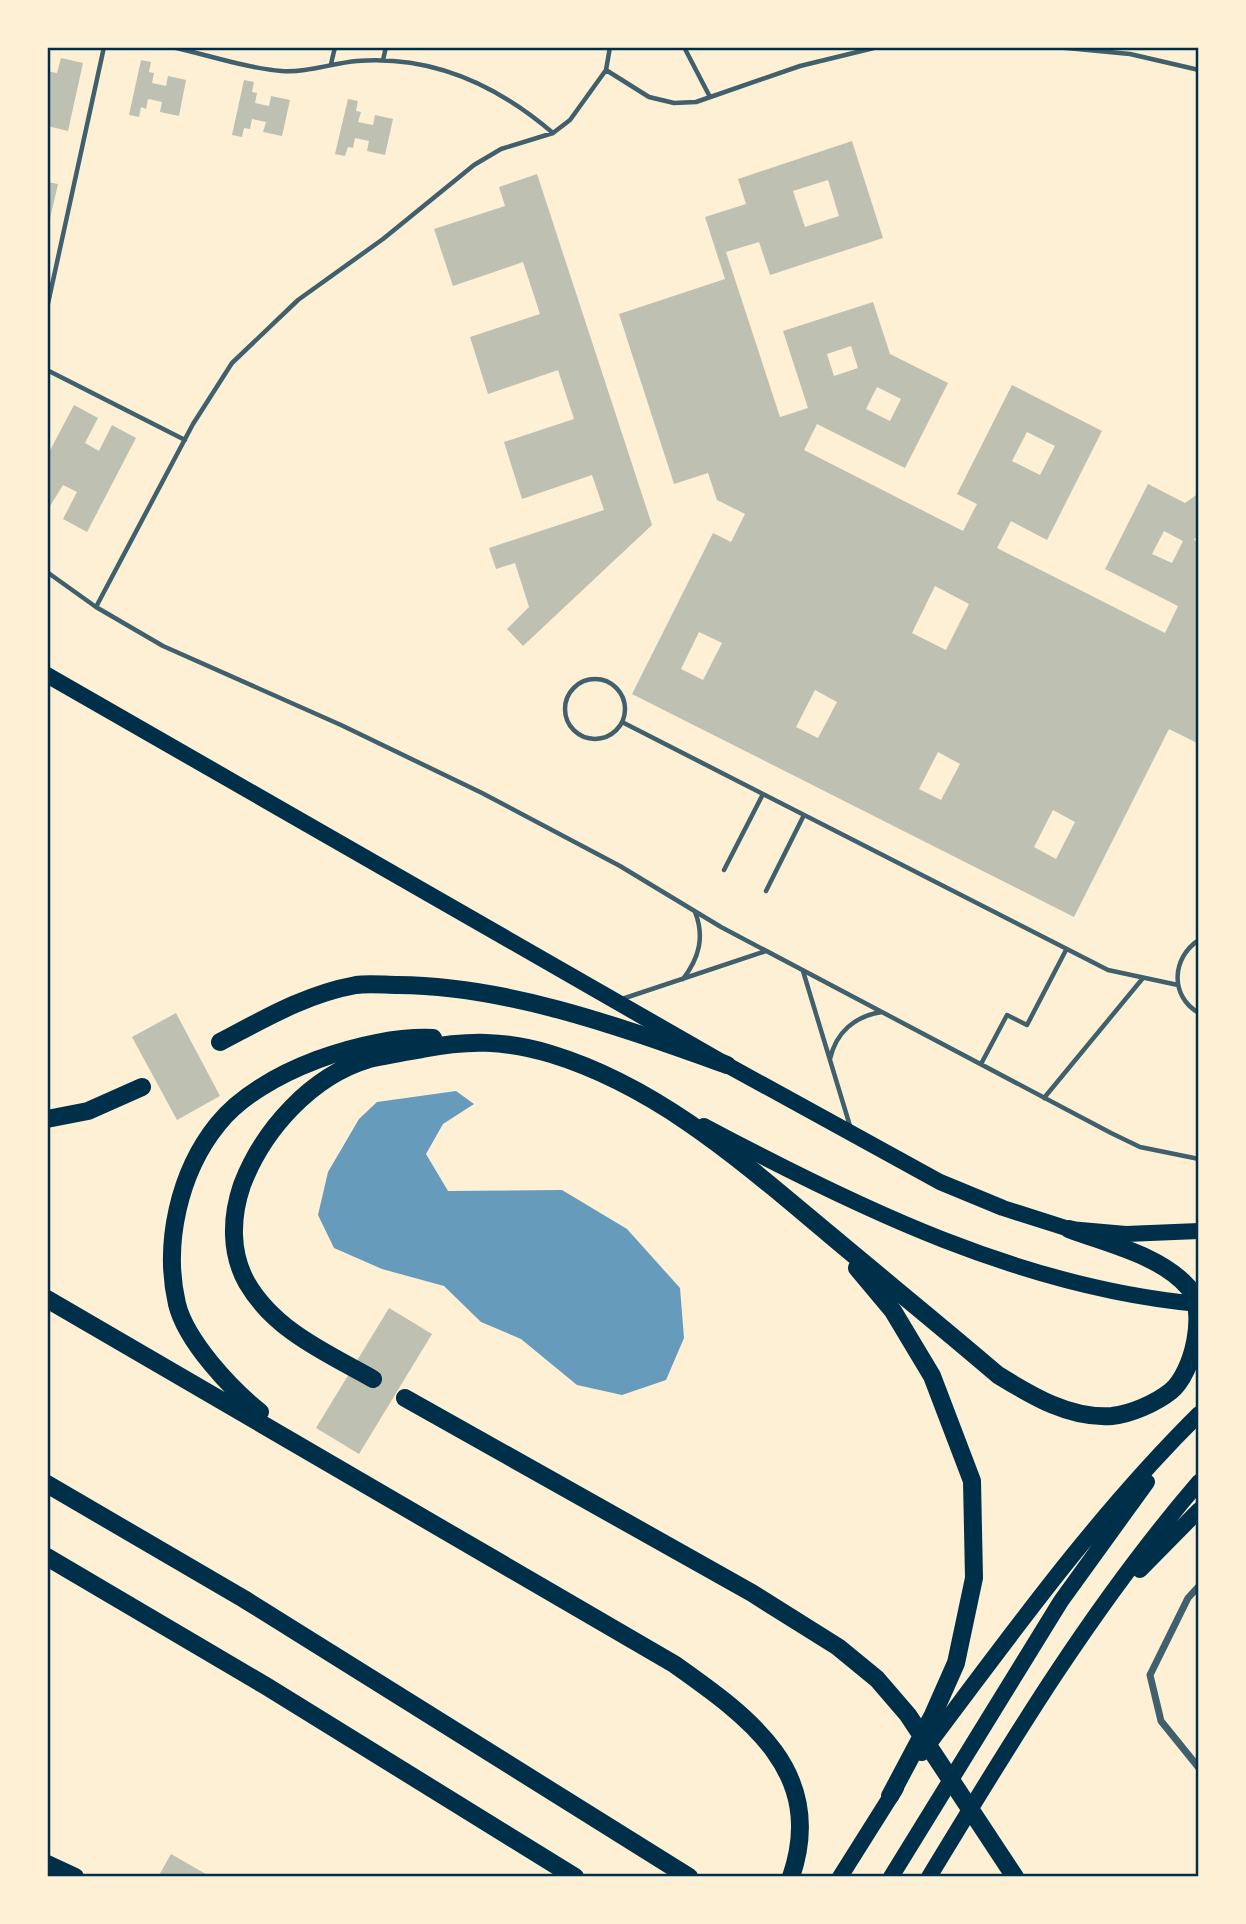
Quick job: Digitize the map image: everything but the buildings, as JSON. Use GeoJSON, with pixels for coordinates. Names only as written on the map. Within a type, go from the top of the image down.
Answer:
{"type":"FeatureCollection","features":[{"type":"Feature","properties":{"kind":"highway"},"geometry":{"type":"LineString","coordinates":[[47,675],[618,1000],[727,1065],[940,1182],[1003,1209],[1069,1229],[1166,1268],[1190,1289],[1198,1319],[1190,1361],[1172,1390],[1142,1408],[1112,1416],[1071,1411],[1035,1398],[998,1375],[759,1176],[669,1108]]}},
{"type":"Feature","properties":{"kind":"highway"},"geometry":{"type":"LineString","coordinates":[[220,1042],[293,1003],[358,985],[425,985],[510,999],[589,1020],[727,1065]]}},
{"type":"Feature","properties":{"kind":"highway"},"geometry":{"type":"LineString","coordinates":[[321,1458],[247,1401],[206,1359],[177,1307],[172,1258],[176,1219],[192,1164],[219,1122],[266,1083],[321,1058],[381,1040],[467,1040],[550,1053],[590,1068],[818,1187],[925,1232],[1053,1277],[1153,1300],[1199,1304]]}},
{"type":"Feature","properties":{"kind":"highway"},"geometry":{"type":"LineString","coordinates":[[373,1379],[289,1331],[261,1302],[247,1283],[237,1261],[233,1231],[237,1200],[265,1136],[296,1102],[323,1083],[366,1060],[467,1040]]}},
{"type":"Feature","properties":{"kind":"highway"},"geometry":{"type":"LineString","coordinates":[[47,1119],[88,1111],[142,1087]]}},
{"type":"Feature","properties":{"kind":"highway"},"geometry":{"type":"LineString","coordinates":[[1069,1229],[1126,1234],[1199,1231]]}},
{"type":"Feature","properties":{"kind":"highway"},"geometry":{"type":"LineString","coordinates":[[825,1231],[893,1311],[932,1376],[972,1481],[974,1578],[956,1662],[933,1714],[890,1796]]}},
{"type":"Feature","properties":{"kind":"highway"},"geometry":{"type":"LineString","coordinates":[[47,1298],[674,1664],[734,1706],[759,1730],[789,1774],[799,1805],[799,1840],[791,1877]]}},
{"type":"Feature","properties":{"kind":"highway"},"geometry":{"type":"LineString","coordinates":[[405,1398],[798,1620],[877,1679],[908,1715],[1015,1877]]}},
{"type":"Feature","properties":{"kind":"highway"},"geometry":{"type":"LineString","coordinates":[[839,1877],[890,1796],[1011,1632],[1073,1553],[1155,1458],[1199,1415]]}},
{"type":"Feature","properties":{"kind":"highway"},"geometry":{"type":"LineString","coordinates":[[891,1877],[1061,1601],[1125,1510],[1199,1415]]}},
{"type":"Feature","properties":{"kind":"highway"},"geometry":{"type":"LineString","coordinates":[[929,1877],[1012,1739],[1091,1618],[1199,1482]]}},
{"type":"Feature","properties":{"kind":"highway"},"geometry":{"type":"LineString","coordinates":[[47,1484],[244,1599],[689,1877]]}},
{"type":"Feature","properties":{"kind":"highway"},"geometry":{"type":"LineString","coordinates":[[1091,1618],[1199,1510]]}},
{"type":"Feature","properties":{"kind":"highway"},"geometry":{"type":"LineString","coordinates":[[47,1558],[266,1686],[575,1877]]}},
{"type":"Feature","properties":{"kind":"highway"},"geometry":{"type":"LineString","coordinates":[[47,1864],[75,1877]]}},
{"type":"Feature","properties":{"kind":"street"},"geometry":{"type":"LineString","coordinates":[[1199,1586],[1188,1598],[1150,1675],[1161,1721],[1199,1768]]}},
{"type":"Feature","properties":{"kind":"lane"},"geometry":{"type":"LineString","coordinates":[[47,308],[104,47]]}},
{"type":"Feature","properties":{"kind":"lane"},"geometry":{"type":"LineString","coordinates":[[172,47],[284,71],[383,60],[421,64],[481,83],[524,108],[553,133]]}},
{"type":"Feature","properties":{"kind":"lane"},"geometry":{"type":"LineString","coordinates":[[331,64],[335,47]]}},
{"type":"Feature","properties":{"kind":"lane"},"geometry":{"type":"LineString","coordinates":[[383,60],[386,47]]}},
{"type":"Feature","properties":{"kind":"lane"},"geometry":{"type":"LineString","coordinates":[[96,607],[185,440],[232,363],[259,334],[298,300],[383,239],[474,165],[501,149],[553,133],[570,120],[606,70],[610,47]]}},
{"type":"Feature","properties":{"kind":"lane"},"geometry":{"type":"LineString","coordinates":[[684,47],[709,97]]}},
{"type":"Feature","properties":{"kind":"lane"},"geometry":{"type":"LineString","coordinates":[[606,70],[649,97],[674,103],[709,97],[810,63],[878,47]]}},
{"type":"Feature","properties":{"kind":"lane"},"geometry":{"type":"LineString","coordinates":[[1056,47],[1130,54],[1199,70]]}},
{"type":"Feature","properties":{"kind":"lane"},"geometry":{"type":"LineString","coordinates":[[47,370],[185,440]]}},
{"type":"Feature","properties":{"kind":"lane"},"geometry":{"type":"LineString","coordinates":[[47,572],[96,607],[198,664],[341,725],[494,799],[620,866],[695,912],[803,971],[1140,1147],[1199,1159]]}},
{"type":"Feature","properties":{"kind":"lane"},"geometry":{"type":"LineString","coordinates":[[596,678],[612,684],[625,706],[622,722],[617,730],[602,738],[578,734],[567,720],[568,695],[573,688],[596,678]]}},
{"type":"Feature","properties":{"kind":"lane"},"geometry":{"type":"LineString","coordinates":[[622,722],[762,796],[1108,970],[1178,985]]}},
{"type":"Feature","properties":{"kind":"lane"},"geometry":{"type":"LineString","coordinates":[[724,870],[762,796]]}},
{"type":"Feature","properties":{"kind":"lane"},"geometry":{"type":"LineString","coordinates":[[766,891],[803,816]]}},
{"type":"Feature","properties":{"kind":"lane"},"geometry":{"type":"LineString","coordinates":[[683,979],[695,961],[701,942],[695,912]]}},
{"type":"Feature","properties":{"kind":"lane"},"geometry":{"type":"LineString","coordinates":[[1199,940],[1183,955],[1178,985],[1186,1003],[1199,1013]]}},
{"type":"Feature","properties":{"kind":"lane"},"geometry":{"type":"LineString","coordinates":[[981,1064],[1007,1015],[1027,1025],[1066,949]]}},
{"type":"Feature","properties":{"kind":"lane"},"geometry":{"type":"LineString","coordinates":[[618,1000],[767,951]]}},
{"type":"Feature","properties":{"kind":"lane"},"geometry":{"type":"LineString","coordinates":[[803,971],[852,1133]]}},
{"type":"Feature","properties":{"kind":"lane"},"geometry":{"type":"LineString","coordinates":[[1044,1098],[1143,978]]}},
{"type":"Feature","properties":{"kind":"lane"},"geometry":{"type":"LineString","coordinates":[[830,1059],[836,1042],[848,1027],[863,1017],[882,1012]]}},
{"type":"Feature","properties":{"kind":"water"},"geometry":{"type":"Polygon","coordinates":[[[456,1091],[474,1104],[443,1124],[426,1154],[448,1191],[562,1190],[627,1229],[680,1288],[684,1338],[666,1380],[622,1395],[577,1385],[521,1339],[481,1322],[444,1286],[382,1269],[334,1248],[318,1215],[328,1172],[359,1119],[377,1102],[456,1091]]]}}]}
